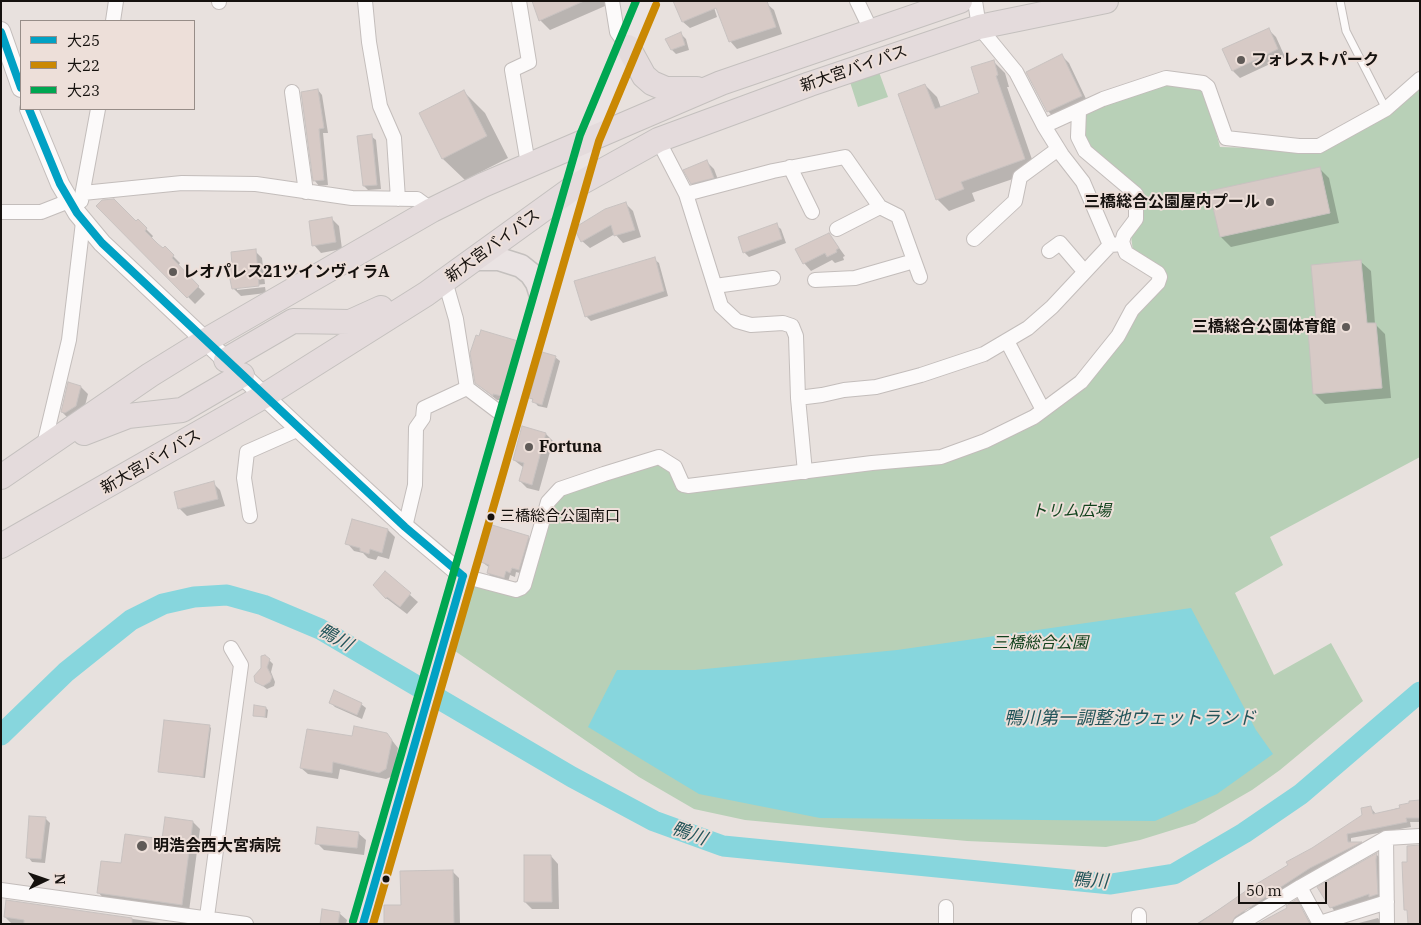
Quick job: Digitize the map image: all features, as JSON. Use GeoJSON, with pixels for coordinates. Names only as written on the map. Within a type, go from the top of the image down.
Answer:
{"type":"FeatureCollection","features":[{"type":"Feature","properties":{"kind":"highway","name":"新大宮バイパス"},"geometry":{"type":"LineString","coordinates":[[1,477],[205,340],[432,210],[528,164],[721,83],[960,1]]}},
{"type":"Feature","properties":{"kind":"highway","name":"新大宮バイパス"},"geometry":{"type":"LineString","coordinates":[[1,546],[31,531],[264,396],[444,281],[577,185],[658,140],[810,84],[979,27],[1106,1]]}},
{"type":"Feature","properties":{"kind":"highway"},"geometry":{"type":"LineString","coordinates":[[628,47],[644,76],[659,87],[675,90],[694,90],[721,83]]}},
{"type":"Feature","properties":{"kind":"highway"},"geometry":{"type":"LineString","coordinates":[[43,449],[128,416],[182,410],[293,321],[350,322],[444,281]]}},
{"type":"Feature","properties":{"kind":"main road"},"geometry":{"type":"LineString","coordinates":[[363,924],[590,138],[647,1]]}},
{"type":"Feature","properties":{"kind":"main road"},"geometry":{"type":"LineString","coordinates":[[475,259],[499,259],[521,266],[531,274],[537,283],[542,302]]}},
{"type":"Feature","properties":{"kind":"street"},"geometry":{"type":"LineString","coordinates":[[113,20],[116,1]]}},
{"type":"Feature","properties":{"kind":"street"},"geometry":{"type":"LineString","coordinates":[[365,1],[369,42],[380,106],[394,138],[398,199]]}},
{"type":"Feature","properties":{"kind":"street"},"geometry":{"type":"LineString","coordinates":[[519,1],[529,62],[512,70],[528,164]]}},
{"type":"Feature","properties":{"kind":"street"},"geometry":{"type":"LineString","coordinates":[[612,1],[617,32],[628,47]]}},
{"type":"Feature","properties":{"kind":"street"},"geometry":{"type":"LineString","coordinates":[[857,1],[872,30]]}},
{"type":"Feature","properties":{"kind":"street"},"geometry":{"type":"LineString","coordinates":[[29,110],[45,154],[78,207],[113,254],[405,527],[463,576],[516,590],[524,585],[548,502],[560,489],[659,458],[675,467],[683,485],[688,486],[872,463],[941,457],[985,441],[1043,410],[1081,382],[1118,336],[1132,310],[1158,283],[1160,277],[1158,273],[1126,253],[1117,244],[1083,182],[1058,149],[1044,126],[1016,72],[979,27],[975,1]]}},
{"type":"Feature","properties":{"kind":"street"},"geometry":{"type":"LineString","coordinates":[[1,31],[20,85]]}},
{"type":"Feature","properties":{"kind":"street"},"geometry":{"type":"LineString","coordinates":[[1044,126],[1103,99],[1161,79],[1203,84],[1210,92],[1226,138],[1299,146],[1318,146],[1386,109],[1420,79]]}},
{"type":"Feature","properties":{"kind":"street"},"geometry":{"type":"LineString","coordinates":[[292,92],[306,192]]}},
{"type":"Feature","properties":{"kind":"street"},"geometry":{"type":"LineString","coordinates":[[43,449],[69,340],[78,207],[98,110]]}},
{"type":"Feature","properties":{"kind":"street"},"geometry":{"type":"LineString","coordinates":[[798,398],[876,387],[921,375],[984,354],[1034,323],[1084,271],[1117,244],[1136,219],[1136,194],[1085,151],[1078,138],[1078,111]]}},
{"type":"Feature","properties":{"kind":"street"},"geometry":{"type":"LineString","coordinates":[[658,140],[686,194],[721,306],[737,321],[751,325],[783,323],[792,326],[796,336],[798,398],[805,472]]}},
{"type":"Feature","properties":{"kind":"street"},"geometry":{"type":"LineString","coordinates":[[974,239],[1015,201],[1020,177],[1058,149]]}},
{"type":"Feature","properties":{"kind":"street"},"geometry":{"type":"LineString","coordinates":[[686,194],[790,168],[845,157],[880,207],[898,216],[920,277]]}},
{"type":"Feature","properties":{"kind":"street"},"geometry":{"type":"LineString","coordinates":[[790,168],[812,212]]}},
{"type":"Feature","properties":{"kind":"street"},"geometry":{"type":"LineString","coordinates":[[1,212],[41,212],[78,207],[182,183],[256,184],[352,198],[417,199],[432,210]]}},
{"type":"Feature","properties":{"kind":"street"},"geometry":{"type":"LineString","coordinates":[[837,229],[880,207]]}},
{"type":"Feature","properties":{"kind":"street"},"geometry":{"type":"LineString","coordinates":[[1049,251],[1060,243],[1084,271]]}},
{"type":"Feature","properties":{"kind":"street"},"geometry":{"type":"LineString","coordinates":[[815,280],[855,278],[914,261]]}},
{"type":"Feature","properties":{"kind":"street"},"geometry":{"type":"LineString","coordinates":[[715,286],[773,278]]}},
{"type":"Feature","properties":{"kind":"street"},"geometry":{"type":"LineString","coordinates":[[444,281],[456,319],[468,388],[508,419]]}},
{"type":"Feature","properties":{"kind":"street"},"geometry":{"type":"LineString","coordinates":[[1007,341],[1043,410]]}},
{"type":"Feature","properties":{"kind":"street"},"geometry":{"type":"LineString","coordinates":[[405,527],[415,485],[416,428],[423,418],[424,408],[468,388]]}},
{"type":"Feature","properties":{"kind":"street"},"geometry":{"type":"LineString","coordinates":[[250,516],[244,478],[247,452],[299,429]]}},
{"type":"Feature","properties":{"kind":"street"},"geometry":{"type":"LineString","coordinates":[[206,921],[241,665],[231,648]]}},
{"type":"Feature","properties":{"kind":"street"},"geometry":{"type":"LineString","coordinates":[[1240,924],[1386,838],[1420,836]]}},
{"type":"Feature","properties":{"kind":"street"},"geometry":{"type":"LineString","coordinates":[[1386,838],[1387,924]]}},
{"type":"Feature","properties":{"kind":"street"},"geometry":{"type":"LineString","coordinates":[[1300,887],[1320,924],[1387,902]]}},
{"type":"Feature","properties":{"kind":"street"},"geometry":{"type":"LineString","coordinates":[[1,890],[206,921],[246,924]]}},
{"type":"Feature","properties":{"kind":"street"},"geometry":{"type":"LineString","coordinates":[[946,907],[946,924]]}},
{"type":"Feature","properties":{"kind":"lane"},"geometry":{"type":"LineString","coordinates":[[1340,1],[1346,31],[1386,109]]}},
{"type":"Feature","properties":{"kind":"green space"},"geometry":{"type":"Polygon","coordinates":[[[879,72],[888,97],[858,107],[850,82],[879,72]]]}},
{"type":"Feature","properties":{"kind":"green space","name":"三橋総合公園"},"geometry":{"type":"Polygon","coordinates":[[[1165,82],[1200,87],[1205,91],[1220,147],[1322,150],[1396,110],[1402,99],[1420,86],[1420,457],[1270,537],[1283,565],[1235,593],[1274,675],[1331,643],[1363,701],[1280,770],[1252,790],[1195,823],[1140,840],[1106,847],[967,841],[745,820],[694,809],[639,777],[455,651],[474,583],[516,593],[552,505],[567,492],[660,463],[673,469],[677,484],[942,463],[977,451],[1044,417],[1084,387],[1116,350],[1135,312],[1160,284],[1133,251],[1131,236],[1142,194],[1088,147],[1084,137],[1085,117],[1091,110],[1165,82]]]}},
{"type":"Feature","properties":{"kind":"water","name":"鴨川第一調整池ウェットランド"},"geometry":{"type":"Polygon","coordinates":[[[1191,608],[1256,730],[1273,754],[1217,794],[1155,821],[820,818],[699,794],[588,727],[617,670],[695,670],[897,650],[1191,608]]]}},
{"type":"Feature","properties":{"kind":"building"},"geometry":{"type":"Polygon","coordinates":[[[532,1],[584,1],[539,21],[532,1]]]}},
{"type":"Feature","properties":{"kind":"building"},"geometry":{"type":"Polygon","coordinates":[[[673,1],[767,1],[776,27],[729,42],[716,8],[682,22],[673,1]]]}},
{"type":"Feature","properties":{"kind":"building","name":"フォレストパーク"},"geometry":{"type":"Polygon","coordinates":[[[1269,28],[1278,49],[1232,71],[1222,49],[1269,28]]]}},
{"type":"Feature","properties":{"kind":"building"},"geometry":{"type":"Polygon","coordinates":[[[681,32],[685,45],[671,50],[665,39],[681,32]]]}},
{"type":"Feature","properties":{"kind":"building"},"geometry":{"type":"Polygon","coordinates":[[[1062,54],[1082,96],[1047,112],[1026,72],[1062,54]]]}},
{"type":"Feature","properties":{"kind":"building"},"geometry":{"type":"Polygon","coordinates":[[[994,60],[998,75],[996,76],[1025,159],[961,182],[964,189],[936,200],[898,94],[925,84],[935,109],[979,93],[971,67],[994,60]]]}},
{"type":"Feature","properties":{"kind":"building"},"geometry":{"type":"Polygon","coordinates":[[[318,89],[324,128],[319,129],[324,180],[313,181],[301,92],[318,89]]]}},
{"type":"Feature","properties":{"kind":"building"},"geometry":{"type":"Polygon","coordinates":[[[464,90],[487,136],[442,159],[419,113],[464,90]]]}},
{"type":"Feature","properties":{"kind":"building"},"geometry":{"type":"Polygon","coordinates":[[[372,134],[377,185],[363,186],[357,136],[372,134]]]}},
{"type":"Feature","properties":{"kind":"building"},"geometry":{"type":"Polygon","coordinates":[[[707,160],[714,178],[691,184],[683,170],[707,160]]]}},
{"type":"Feature","properties":{"kind":"building","name":"三橋総合公園屋内プール"},"geometry":{"type":"Polygon","coordinates":[[[1320,167],[1330,213],[1220,237],[1209,191],[1320,167]]]}},
{"type":"Feature","properties":{"kind":"building"},"geometry":{"type":"Polygon","coordinates":[[[114,199],[136,221],[138,219],[147,228],[145,231],[158,244],[163,248],[165,246],[174,255],[172,258],[199,286],[187,298],[96,206],[102,200],[114,199]]]}},
{"type":"Feature","properties":{"kind":"building"},"geometry":{"type":"Polygon","coordinates":[[[626,202],[635,230],[614,236],[611,225],[581,242],[576,232],[579,225],[605,209],[626,202]]]}},
{"type":"Feature","properties":{"kind":"building"},"geometry":{"type":"Polygon","coordinates":[[[332,217],[336,242],[312,246],[309,221],[332,217]]]}},
{"type":"Feature","properties":{"kind":"building"},"geometry":{"type":"Polygon","coordinates":[[[777,223],[782,239],[743,253],[738,237],[777,223]]]}},
{"type":"Feature","properties":{"kind":"building"},"geometry":{"type":"Polygon","coordinates":[[[829,233],[839,248],[836,250],[837,252],[827,257],[825,253],[803,264],[795,249],[829,233]]]}},
{"type":"Feature","properties":{"kind":"building"},"geometry":{"type":"Polygon","coordinates":[[[256,249],[259,286],[232,289],[227,265],[232,265],[231,252],[256,249]]]}},
{"type":"Feature","properties":{"kind":"building"},"geometry":{"type":"Polygon","coordinates":[[[655,257],[664,291],[585,317],[574,281],[655,257]]]}},
{"type":"Feature","properties":{"kind":"building","name":"三橋総合公園体育館"},"geometry":{"type":"Polygon","coordinates":[[[1361,260],[1367,323],[1376,323],[1382,388],[1313,394],[1308,330],[1317,330],[1311,265],[1361,260]]]}},
{"type":"Feature","properties":{"kind":"building"},"geometry":{"type":"Polygon","coordinates":[[[481,330],[518,341],[502,396],[493,394],[493,396],[475,383],[470,353],[476,335],[479,336],[481,330]]]}},
{"type":"Feature","properties":{"kind":"building"},"geometry":{"type":"Polygon","coordinates":[[[542,352],[556,356],[542,405],[532,402],[533,399],[529,398],[542,352]]]}},
{"type":"Feature","properties":{"kind":"building"},"geometry":{"type":"Polygon","coordinates":[[[68,382],[81,386],[76,406],[65,413],[61,412],[68,382]]]}},
{"type":"Feature","properties":{"kind":"building","name":"Fortuna"},"geometry":{"type":"Polygon","coordinates":[[[522,426],[546,433],[532,485],[519,481],[524,463],[513,460],[522,426]]]}},
{"type":"Feature","properties":{"kind":"building"},"geometry":{"type":"Polygon","coordinates":[[[214,481],[218,499],[178,509],[174,492],[214,481]]]}},
{"type":"Feature","properties":{"kind":"building"},"geometry":{"type":"Polygon","coordinates":[[[352,519],[388,529],[382,553],[370,549],[369,554],[360,551],[360,548],[345,544],[352,519]]]}},
{"type":"Feature","properties":{"kind":"building"},"geometry":{"type":"Polygon","coordinates":[[[492,525],[529,536],[519,570],[512,568],[510,573],[506,571],[504,578],[487,573],[489,565],[481,562],[492,525]]]}},
{"type":"Feature","properties":{"kind":"building"},"geometry":{"type":"Polygon","coordinates":[[[385,571],[411,593],[400,607],[387,597],[386,599],[373,585],[385,571]]]}},
{"type":"Feature","properties":{"kind":"building"},"geometry":{"type":"Polygon","coordinates":[[[265,655],[270,659],[267,667],[272,677],[270,682],[263,686],[255,682],[254,676],[261,668],[261,656],[265,655]]]}},
{"type":"Feature","properties":{"kind":"building"},"geometry":{"type":"Polygon","coordinates":[[[334,690],[362,703],[357,715],[329,703],[334,690]]]}},
{"type":"Feature","properties":{"kind":"building"},"geometry":{"type":"Polygon","coordinates":[[[254,705],[266,707],[265,717],[253,716],[254,705]]]}},
{"type":"Feature","properties":{"kind":"building"},"geometry":{"type":"Polygon","coordinates":[[[164,720],[210,725],[203,777],[158,772],[164,720]]]}},
{"type":"Feature","properties":{"kind":"building"},"geometry":{"type":"Polygon","coordinates":[[[354,726],[387,733],[392,740],[386,769],[379,773],[333,762],[332,773],[300,768],[307,729],[352,736],[354,726]]]}},
{"type":"Feature","properties":{"kind":"building"},"geometry":{"type":"Polygon","coordinates":[[[1420,800],[1420,818],[1406,818],[1407,822],[1347,834],[1348,842],[1362,842],[1310,868],[1235,917],[1231,924],[1198,924],[1253,886],[1288,865],[1286,862],[1312,848],[1362,815],[1361,808],[1371,806],[1373,814],[1400,808],[1399,805],[1409,803],[1409,801],[1420,800]]]}},
{"type":"Feature","properties":{"kind":"building"},"geometry":{"type":"Polygon","coordinates":[[[29,816],[46,817],[41,859],[26,858],[29,816]]]}},
{"type":"Feature","properties":{"kind":"building"},"geometry":{"type":"Polygon","coordinates":[[[165,817],[193,821],[182,905],[97,893],[101,861],[121,863],[125,834],[162,839],[165,817]]]}},
{"type":"Feature","properties":{"kind":"building"},"geometry":{"type":"Polygon","coordinates":[[[317,827],[359,832],[357,848],[315,844],[317,827]]]}},
{"type":"Feature","properties":{"kind":"building"},"geometry":{"type":"Polygon","coordinates":[[[1420,845],[1420,924],[1408,924],[1407,910],[1404,910],[1402,862],[1407,862],[1407,846],[1420,845]]]}},
{"type":"Feature","properties":{"kind":"building"},"geometry":{"type":"Polygon","coordinates":[[[1377,853],[1378,894],[1369,897],[1369,894],[1330,908],[1317,887],[1377,853]]]}},
{"type":"Feature","properties":{"kind":"building"},"geometry":{"type":"Polygon","coordinates":[[[524,855],[551,855],[552,902],[524,902],[524,855]]]}},
{"type":"Feature","properties":{"kind":"building"},"geometry":{"type":"Polygon","coordinates":[[[453,870],[454,924],[384,924],[384,905],[401,905],[400,871],[453,870]]]}},
{"type":"Feature","properties":{"kind":"building"},"geometry":{"type":"Polygon","coordinates":[[[1297,899],[1310,924],[1257,924],[1287,908],[1286,906],[1297,899]]]}},
{"type":"Feature","properties":{"kind":"building"},"geometry":{"type":"Polygon","coordinates":[[[6,900],[132,918],[132,924],[24,924],[24,920],[4,917],[6,900]]]}},
{"type":"Feature","properties":{"kind":"building"},"geometry":{"type":"Polygon","coordinates":[[[322,909],[340,912],[338,924],[320,924],[322,909]]]}},
{"type":"Feature","properties":{"kind":"waterway","name":"鴨川"},"geometry":{"type":"LineString","coordinates":[[1,735],[66,672],[131,620],[163,604],[194,597],[227,595],[263,605],[320,629],[572,777],[654,821],[723,846],[1111,884],[1174,874],[1244,833],[1301,794],[1420,692]]}},
{"type":"Feature","properties":{"kind":"transit line","name":"大23"},"geometry":{"type":"LineString","coordinates":[[353,921],[580,135],[636,1]]}},
{"type":"Feature","properties":{"kind":"transit line","name":"大22"},"geometry":{"type":"LineString","coordinates":[[373,924],[599,141],[656,5]]}},
{"type":"Feature","properties":{"kind":"transit line","name":"大25"},"geometry":{"type":"LineString","coordinates":[[1,32],[20,85]]}},
{"type":"Feature","properties":{"kind":"transit line","name":"大25"},"geometry":{"type":"LineString","coordinates":[[29,110],[60,184],[77,213],[102,243],[405,527],[463,576]]}},
{"type":"Feature","properties":{"kind":"transit line","name":"大25"},"geometry":{"type":"LineString","coordinates":[[363,924],[463,576]]}},
{"type":"Feature","properties":{"kind":"place","name":"フォレストパーク"},"geometry":{"type":"Point","coordinates":[1241,60]}},
{"type":"Feature","properties":{"kind":"place","name":"三橋総合公園屋内プール"},"geometry":{"type":"Point","coordinates":[1270,202]}},
{"type":"Feature","properties":{"kind":"place","name":"レオパレス21ツインヴィラA"},"geometry":{"type":"Point","coordinates":[173,272]}},
{"type":"Feature","properties":{"kind":"place","name":"三橋総合公園体育館"},"geometry":{"type":"Point","coordinates":[1346,327]}},
{"type":"Feature","properties":{"kind":"place","name":"Fortuna"},"geometry":{"type":"Point","coordinates":[529,447]}},
{"type":"Feature","properties":{"kind":"place","name":"三橋総合公園南口"},"geometry":{"type":"Point","coordinates":[491,517]}},
{"type":"Feature","properties":{"kind":"place","name":"明浩会西大宮病院"},"geometry":{"type":"Point","coordinates":[142,846]}},
{"type":"Feature","properties":{"kind":"park label","name":"トリム広場"},"geometry":{"type":"Point","coordinates":[1071,511]}}]}
